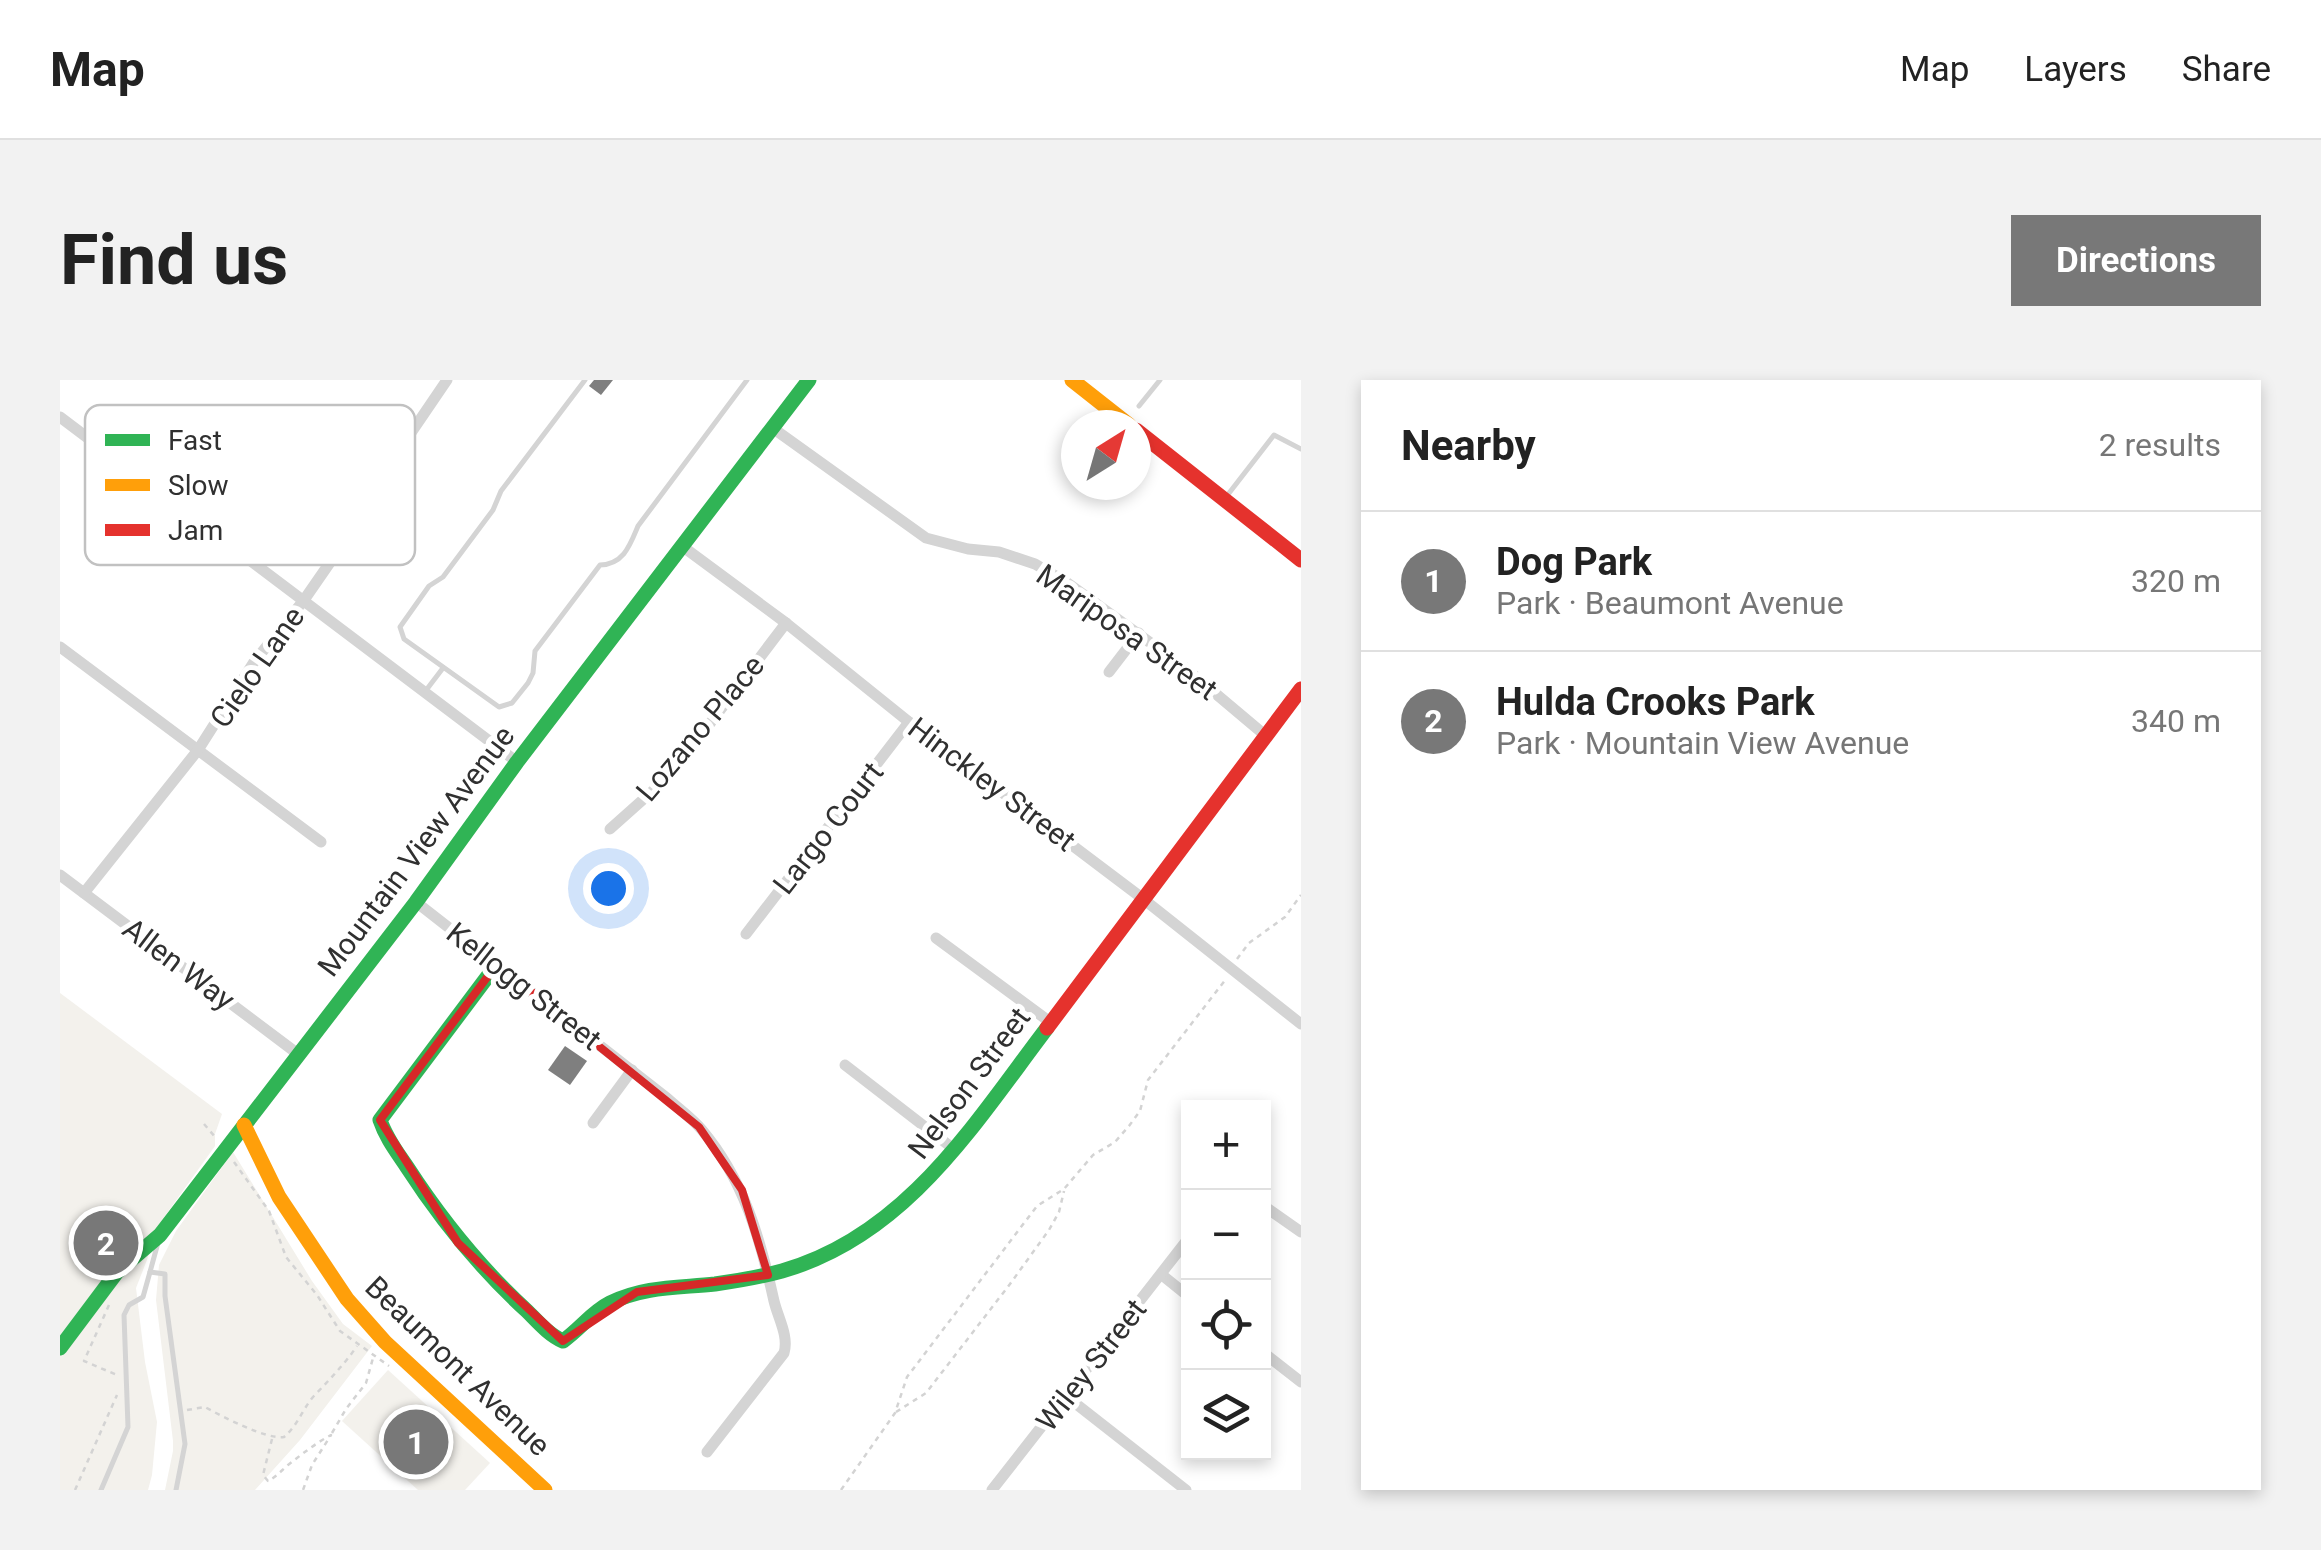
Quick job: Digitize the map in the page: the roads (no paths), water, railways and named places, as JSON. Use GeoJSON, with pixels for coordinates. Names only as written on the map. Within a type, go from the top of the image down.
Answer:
{"type":"FeatureCollection","features":[{"type":"Feature","properties":{"kind":"street","name":"Cielo Lane"},"geometry":{"type":"LineString","coordinates":[[415,427],[447,380]]}},
{"type":"Feature","properties":{"kind":"street","name":"Mountain View Avenue"},"geometry":{"type":"LineString","coordinates":[[60,1348],[110,1279],[138,1250],[160,1235],[809,380]]}},
{"type":"Feature","properties":{"kind":"street"},"geometry":{"type":"LineString","coordinates":[[1072,380],[1111,410]]}},
{"type":"Feature","properties":{"kind":"street"},"geometry":{"type":"LineString","coordinates":[[60,416],[85,435]]}},
{"type":"Feature","properties":{"kind":"street","name":"Mariposa Street"},"geometry":{"type":"LineString","coordinates":[[774,429],[926,538],[968,549],[1000,552],[1035,564],[1066,582],[1184,668],[1266,736]]}},
{"type":"Feature","properties":{"kind":"street"},"geometry":{"type":"LineString","coordinates":[[1151,442],[1301,560]]}},
{"type":"Feature","properties":{"kind":"street","name":"Hinckley Street"},"geometry":{"type":"LineString","coordinates":[[682,546],[1301,1024]]}},
{"type":"Feature","properties":{"kind":"street"},"geometry":{"type":"LineString","coordinates":[[258,565],[517,762]]}},
{"type":"Feature","properties":{"kind":"street","name":"Cielo Lane"},"geometry":{"type":"LineString","coordinates":[[84,894],[198,750],[254,662],[328,565]]}},
{"type":"Feature","properties":{"kind":"street","name":"Lozano Place"},"geometry":{"type":"LineString","coordinates":[[610,829],[656,788],[786,623]]}},
{"type":"Feature","properties":{"kind":"street"},"geometry":{"type":"LineString","coordinates":[[1109,672],[1138,633]]}},
{"type":"Feature","properties":{"kind":"street"},"geometry":{"type":"LineString","coordinates":[[60,648],[321,842]]}},
{"type":"Feature","properties":{"kind":"street","name":"Nelson Street"},"geometry":{"type":"LineString","coordinates":[[497,964],[380,1120],[431,1208],[458,1243],[556,1340],[563,1341],[598,1311],[637,1292],[768,1275],[843,1248],[912,1198],[955,1150],[1301,689]]}},
{"type":"Feature","properties":{"kind":"street","name":"Largo Court"},"geometry":{"type":"LineString","coordinates":[[746,934],[909,722]]}},
{"type":"Feature","properties":{"kind":"street","name":"Allen Way"},"geometry":{"type":"LineString","coordinates":[[60,875],[298,1054]]}},
{"type":"Feature","properties":{"kind":"street","name":"Kellogg Street"},"geometry":{"type":"LineString","coordinates":[[416,902],[699,1127],[724,1158],[742,1190],[760,1238],[778,1320],[787,1342],[784,1353],[708,1452]]}},
{"type":"Feature","properties":{"kind":"street"},"geometry":{"type":"LineString","coordinates":[[936,938],[1050,1022]]}},
{"type":"Feature","properties":{"kind":"street"},"geometry":{"type":"LineString","coordinates":[[845,1065],[955,1150]]}},
{"type":"Feature","properties":{"kind":"street","name":"Kellogg Street"},"geometry":{"type":"LineString","coordinates":[[593,1123],[632,1070]]}},
{"type":"Feature","properties":{"kind":"street","name":"Beaumont Avenue"},"geometry":{"type":"LineString","coordinates":[[244,1124],[279,1196],[347,1299],[384,1342],[545,1490]]}},
{"type":"Feature","properties":{"kind":"street"},"geometry":{"type":"LineString","coordinates":[[1271,1211],[1301,1232]]}},
{"type":"Feature","properties":{"kind":"street","name":"Wiley Street"},"geometry":{"type":"LineString","coordinates":[[992,1490],[1181,1249]]}},
{"type":"Feature","properties":{"kind":"street"},"geometry":{"type":"LineString","coordinates":[[1162,1275],[1181,1290]]}},
{"type":"Feature","properties":{"kind":"street"},"geometry":{"type":"LineString","coordinates":[[1271,1358],[1301,1382]]}},
{"type":"Feature","properties":{"kind":"street"},"geometry":{"type":"LineString","coordinates":[[1066,1396],[1186,1490]]}},
{"type":"Feature","properties":{"kind":"lane"},"geometry":{"type":"LineString","coordinates":[[585,380],[501,491],[494,510],[443,577],[429,586],[400,628],[404,638],[499,707],[512,703],[520,694],[534,673],[535,651],[600,565],[622,558],[638,526],[747,380]]}},
{"type":"Feature","properties":{"kind":"lane"},"geometry":{"type":"LineString","coordinates":[[1140,406],[1160,380]]}},
{"type":"Feature","properties":{"kind":"lane"},"geometry":{"type":"LineString","coordinates":[[1224,500],[1274,435],[1301,450]]}},
{"type":"Feature","properties":{"kind":"lane"},"geometry":{"type":"LineString","coordinates":[[425,692],[443,668]]}},
{"type":"Feature","properties":{"kind":"lane"},"geometry":{"type":"LineString","coordinates":[[100,1490],[128,1427],[124,1316],[129,1305],[142,1297],[160,1235]]}},
{"type":"Feature","properties":{"kind":"lane"},"geometry":{"type":"LineString","coordinates":[[150,1272],[165,1274],[164,1296],[185,1444],[176,1490]]}},
{"type":"Feature","properties":{"kind":"place","name":"Hulda Crooks Park"},"geometry":{"type":"Point","coordinates":[106,1243]}},
{"type":"Feature","properties":{"kind":"place","name":"Dog Park"},"geometry":{"type":"Point","coordinates":[416,1442]}}]}
